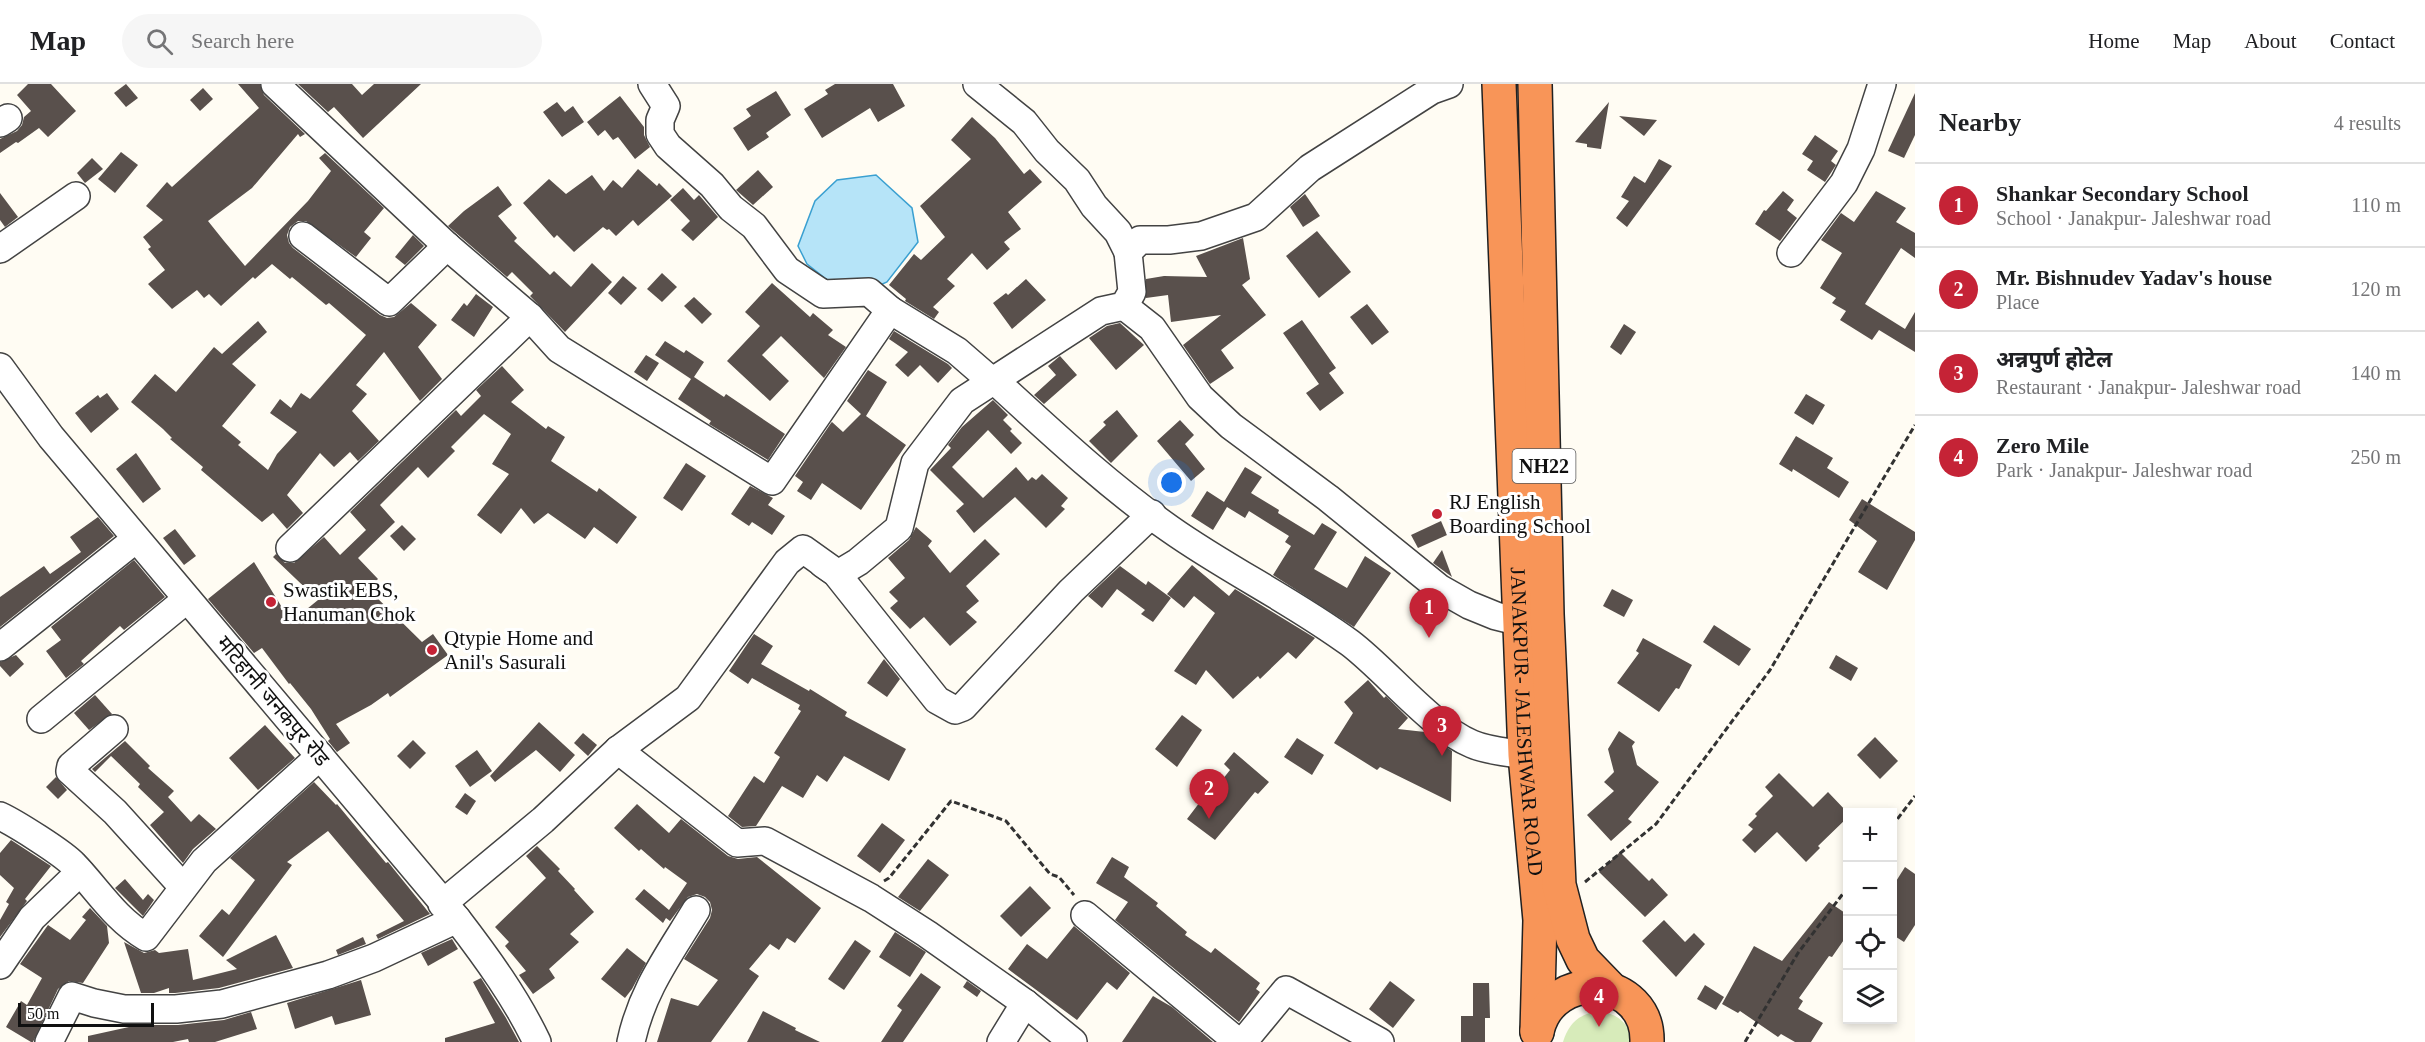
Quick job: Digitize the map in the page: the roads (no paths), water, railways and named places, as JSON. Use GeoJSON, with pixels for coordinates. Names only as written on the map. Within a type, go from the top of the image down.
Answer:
{"type":"FeatureCollection","features":[{"type":"Feature","properties":{"kind":"highway","name":"JANAKPUR- JALESHWAR ROAD"},"geometry":{"type":"LineString","coordinates":[[1499,84],[1525,755],[1540,920],[1537,1037]]}},
{"type":"Feature","properties":{"kind":"highway","name":"JANAKPUR- JALESHWAR ROAD"},"geometry":{"type":"LineString","coordinates":[[1535,84],[1547,614],[1559,885],[1573,939],[1583,960],[1624,998]]}},
{"type":"Feature","properties":{"kind":"highway","name":"NH22"},"geometry":{"type":"LineString","coordinates":[[1537,1037],[1546,1010],[1565,993],[1589,986],[1624,998],[1670,1042]]}},
{"type":"Feature","properties":{"kind":"highway","name":"NH22"},"geometry":{"type":"LineString","coordinates":[[1624,998],[1645,1026],[1647,1042]]}},
{"type":"Feature","properties":{"kind":"street"},"geometry":{"type":"LineString","coordinates":[[275,84],[447,246],[530,317],[559,349],[772,481],[890,310]]}},
{"type":"Feature","properties":{"kind":"street"},"geometry":{"type":"LineString","coordinates":[[652,84],[666,106],[660,120],[660,134],[669,146],[711,185],[731,208],[754,226],[787,270],[823,294],[869,292],[890,310],[957,351],[987,377],[994,380],[1117,490],[1170,529],[1317,620],[1351,644],[1432,716],[1462,739],[1474,745],[1525,755]]}},
{"type":"Feature","properties":{"kind":"street"},"geometry":{"type":"LineString","coordinates":[[802,549],[838,574],[858,562],[899,528],[915,464],[962,400],[1101,312],[1124,306],[1132,292],[1128,252],[1118,232],[1094,206],[1077,180],[1047,151],[1024,122],[977,84]]}},
{"type":"Feature","properties":{"kind":"street"},"geometry":{"type":"LineString","coordinates":[[1128,252],[1140,240],[1169,240],[1201,236],[1256,217],[1310,168],[1432,90],[1449,84]]}},
{"type":"Feature","properties":{"kind":"street"},"geometry":{"type":"LineString","coordinates":[[1791,253],[1844,183],[1861,149],[1882,84]]}},
{"type":"Feature","properties":{"kind":"street"},"geometry":{"type":"LineString","coordinates":[[0,249],[76,196]]}},
{"type":"Feature","properties":{"kind":"street"},"geometry":{"type":"LineString","coordinates":[[303,236],[389,302],[447,246]]}},
{"type":"Feature","properties":{"kind":"street"},"geometry":{"type":"LineString","coordinates":[[1124,306],[1156,333],[1200,397],[1231,426],[1328,498],[1439,588],[1469,605],[1496,616],[1520,622]]}},
{"type":"Feature","properties":{"kind":"street"},"geometry":{"type":"LineString","coordinates":[[290,548],[530,317]]}},
{"type":"Feature","properties":{"kind":"street","name":"मटिहानी जनकपुर रोड"},"geometry":{"type":"LineString","coordinates":[[0,367],[51,437],[450,912],[492,966],[537,1042]]}},
{"type":"Feature","properties":{"kind":"street"},"geometry":{"type":"LineString","coordinates":[[802,549],[836,573],[937,700],[955,710],[963,707],[1071,591],[1152,514]]}},
{"type":"Feature","properties":{"kind":"street"},"geometry":{"type":"LineString","coordinates":[[0,647],[136,538]]}},
{"type":"Feature","properties":{"kind":"street"},"geometry":{"type":"LineString","coordinates":[[49,1042],[72,996],[94,1004],[124,1009],[176,1009],[222,1004],[337,971],[406,945],[450,912],[618,750],[688,698],[787,562],[802,549]]}},
{"type":"Feature","properties":{"kind":"street"},"geometry":{"type":"LineString","coordinates":[[41,719],[187,599]]}},
{"type":"Feature","properties":{"kind":"street"},"geometry":{"type":"LineString","coordinates":[[114,729],[71,765],[70,771],[115,812],[183,887]]}},
{"type":"Feature","properties":{"kind":"street"},"geometry":{"type":"LineString","coordinates":[[618,750],[737,843],[765,841],[871,898],[927,934],[1025,1003],[1073,1042]]}},
{"type":"Feature","properties":{"kind":"street"},"geometry":{"type":"LineString","coordinates":[[0,816],[73,863],[130,928],[146,937],[204,861],[320,756]]}},
{"type":"Feature","properties":{"kind":"street"},"geometry":{"type":"LineString","coordinates":[[0,965],[32,918],[80,872]]}},
{"type":"Feature","properties":{"kind":"street"},"geometry":{"type":"LineString","coordinates":[[632,1042],[637,1015],[647,990],[696,910]]}},
{"type":"Feature","properties":{"kind":"street"},"geometry":{"type":"LineString","coordinates":[[1085,915],[1240,1042],[1286,990],[1380,1042]]}},
{"type":"Feature","properties":{"kind":"street"},"geometry":{"type":"LineString","coordinates":[[1001,1042],[1025,1003]]}},
{"type":"Feature","properties":{"kind":"water"},"geometry":{"type":"Polygon","coordinates":[[[876,175],[912,208],[918,242],[887,282],[867,291],[835,286],[807,264],[798,246],[815,201],[837,180],[876,175]]]}},
{"type":"Feature","properties":{"kind":"place","name":"RJ English Boarding School"},"geometry":{"type":"Point","coordinates":[1437,514]}},
{"type":"Feature","properties":{"kind":"place","name":"Swastik EBS, Hanuman Chok"},"geometry":{"type":"Point","coordinates":[271,602]}},
{"type":"Feature","properties":{"kind":"place","name":"Shankar Secondary School"},"geometry":{"type":"Point","coordinates":[1429,638]}},
{"type":"Feature","properties":{"kind":"place","name":"Qtypie Home and Anil's Sasurali"},"geometry":{"type":"Point","coordinates":[432,650]}},
{"type":"Feature","properties":{"kind":"place","name":"अन्नपुर्ण होटेल"},"geometry":{"type":"Point","coordinates":[1442,756]}},
{"type":"Feature","properties":{"kind":"place","name":"Mr. Bishnudev Yadav's house"},"geometry":{"type":"Point","coordinates":[1209,819]}},
{"type":"Feature","properties":{"kind":"place","name":"Zero Mile"},"geometry":{"type":"Point","coordinates":[1599,1027]}}]}
